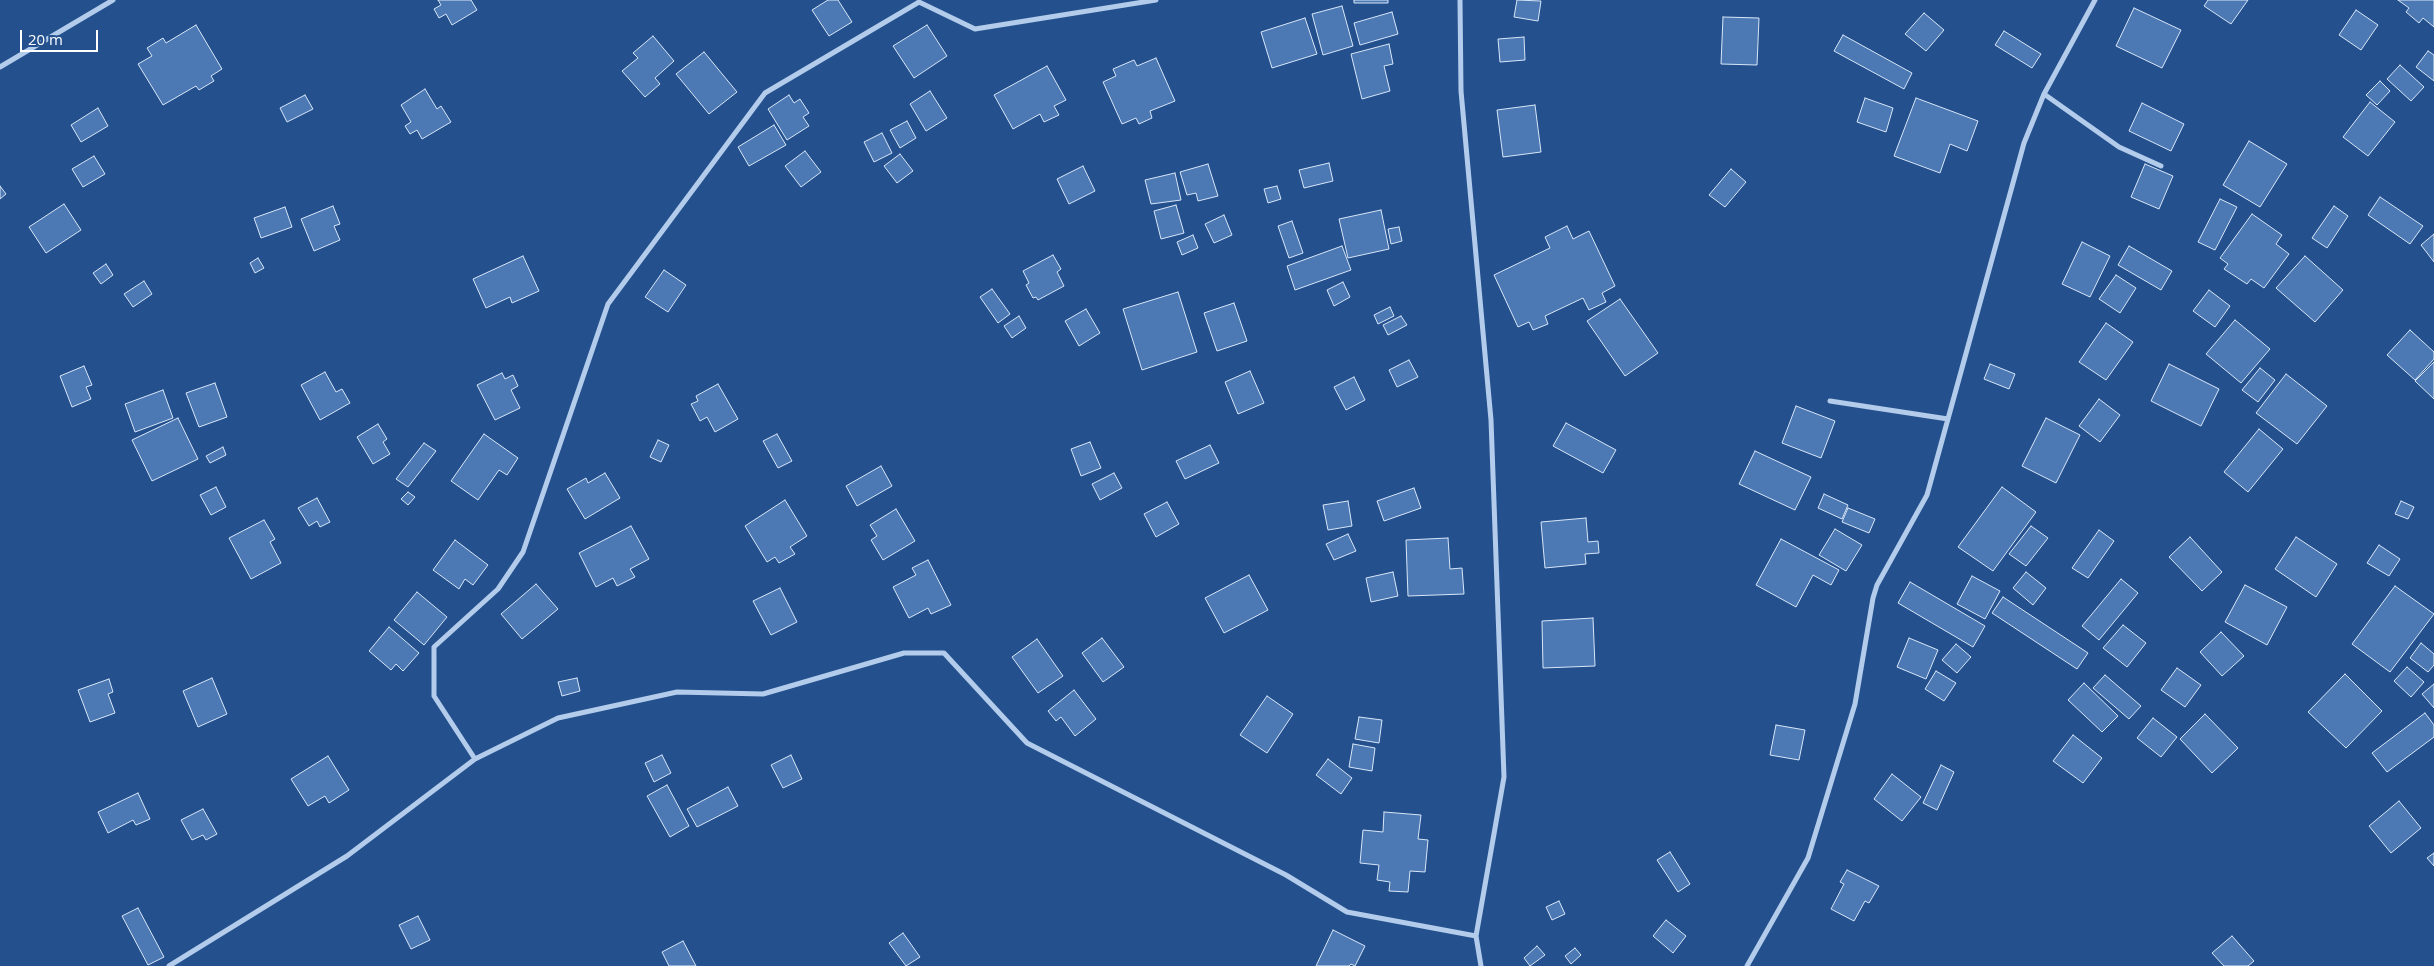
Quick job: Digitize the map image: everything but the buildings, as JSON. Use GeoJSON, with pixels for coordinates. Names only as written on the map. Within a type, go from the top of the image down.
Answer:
{"type":"FeatureCollection","features":[{"type":"Feature","properties":{"kind":"street"},"geometry":{"type":"LineString","coordinates":[[0,67],[113,0]]}},
{"type":"Feature","properties":{"kind":"street"},"geometry":{"type":"LineString","coordinates":[[475,759],[434,696],[434,647],[498,589],[523,552],[608,304],[765,93],[919,2],[975,29],[1156,0]]}},
{"type":"Feature","properties":{"kind":"street"},"geometry":{"type":"LineString","coordinates":[[1460,0],[1461,92],[1490,420],[1504,777],[1476,936],[1481,966]]}},
{"type":"Feature","properties":{"kind":"street"},"geometry":{"type":"LineString","coordinates":[[1747,966],[1808,858],[1855,704],[1873,598],[1878,585],[1927,494],[2021,151],[2044,94],[2095,0]]}},
{"type":"Feature","properties":{"kind":"street"},"geometry":{"type":"LineString","coordinates":[[2044,94],[2119,147],[2162,166]]}},
{"type":"Feature","properties":{"kind":"street"},"geometry":{"type":"LineString","coordinates":[[1830,401],[1948,419]]}},
{"type":"Feature","properties":{"kind":"street"},"geometry":{"type":"LineString","coordinates":[[169,966],[347,856],[475,759],[558,718],[677,692],[763,694],[904,653],[944,653],[1027,742],[1286,875],[1347,912],[1476,936]]}}]}
